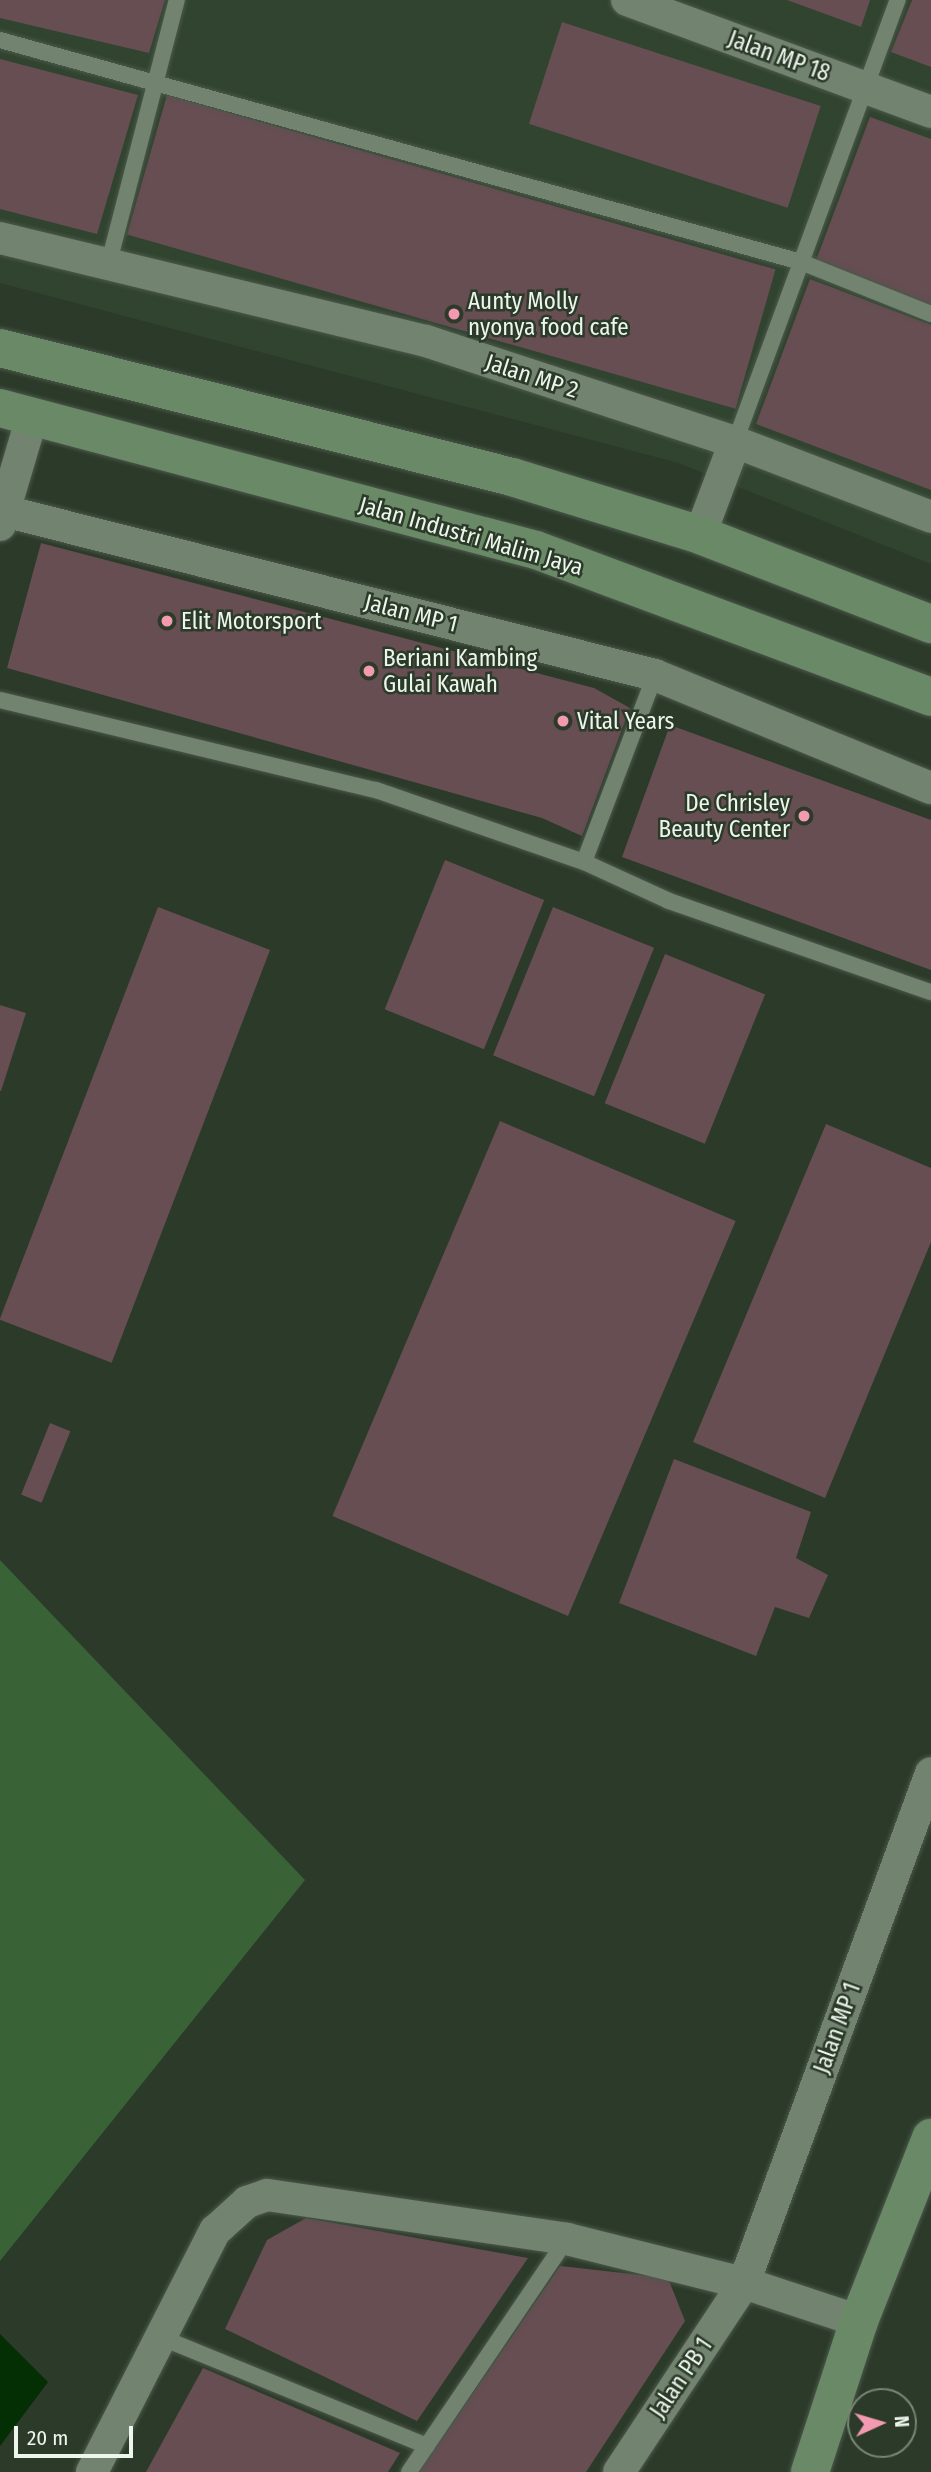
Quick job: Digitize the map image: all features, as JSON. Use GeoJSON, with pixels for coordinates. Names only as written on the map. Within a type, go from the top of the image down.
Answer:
{"type":"FeatureCollection","features":[{"type":"Feature","properties":{"kind":"main road"},"geometry":{"type":"LineString","coordinates":[[0,348],[512,477],[700,535],[931,624]]}},
{"type":"Feature","properties":{"kind":"main road","name":"Jalan Industri Malim Jaya"},"geometry":{"type":"LineString","coordinates":[[16,412],[536,550],[931,697]]}},
{"type":"Feature","properties":{"kind":"main road"},"geometry":{"type":"LineString","coordinates":[[810,2472],[859,2322],[931,2138]]}},
{"type":"Feature","properties":{"kind":"street","name":"Jalan MP 18"},"geometry":{"type":"LineString","coordinates":[[627,0],[931,112]]}},
{"type":"Feature","properties":{"kind":"street","name":"Jalan MP 2"},"geometry":{"type":"LineString","coordinates":[[0,238],[426,341],[735,442],[931,517]]}},
{"type":"Feature","properties":{"kind":"street"},"geometry":{"type":"LineString","coordinates":[[1,515],[16,412]]}},
{"type":"Feature","properties":{"kind":"street"},"geometry":{"type":"LineString","coordinates":[[700,535],[735,442]]}},
{"type":"Feature","properties":{"kind":"street","name":"Jalan MP 1"},"geometry":{"type":"LineString","coordinates":[[1,515],[655,675],[931,788]]}},
{"type":"Feature","properties":{"kind":"street","name":"Jalan MP 1"},"geometry":{"type":"LineString","coordinates":[[744,2283],[931,1773]]}},
{"type":"Feature","properties":{"kind":"street"},"geometry":{"type":"LineString","coordinates":[[92,2472],[215,2231],[247,2202],[267,2196],[567,2239],[744,2283],[859,2322]]}},
{"type":"Feature","properties":{"kind":"street","name":"Jalan PB 1"},"geometry":{"type":"LineString","coordinates":[[619,2472],[744,2283]]}},
{"type":"Feature","properties":{"kind":"lane"},"geometry":{"type":"LineString","coordinates":[[108,266],[177,0]]}},
{"type":"Feature","properties":{"kind":"lane"},"geometry":{"type":"LineString","coordinates":[[735,442],[898,0]]}},
{"type":"Feature","properties":{"kind":"lane"},"geometry":{"type":"LineString","coordinates":[[0,40],[801,262],[931,314]]}},
{"type":"Feature","properties":{"kind":"lane"},"geometry":{"type":"LineString","coordinates":[[584,862],[655,675]]}},
{"type":"Feature","properties":{"kind":"lane"},"geometry":{"type":"LineString","coordinates":[[0,700],[376,790],[584,862],[669,901],[931,992]]}},
{"type":"Feature","properties":{"kind":"lane"},"geometry":{"type":"LineString","coordinates":[[409,2472],[567,2239]]}},
{"type":"Feature","properties":{"kind":"lane"},"geometry":{"type":"LineString","coordinates":[[160,2337],[427,2446]]}},
{"type":"Feature","properties":{"kind":"shaded area"},"geometry":{"type":"Polygon","coordinates":[[[0,0],[931,0],[931,564],[678,463],[0,283],[0,0]]]}},
{"type":"Feature","properties":{"kind":"shaded area"},"geometry":{"type":"Polygon","coordinates":[[[0,1560],[305,1880],[0,2261],[0,1560]]]}},
{"type":"Feature","properties":{"kind":"shaded area"},"geometry":{"type":"Polygon","coordinates":[[[0,2334],[48,2382],[0,2446],[0,2334]]]}},
{"type":"Feature","properties":{"kind":"building"},"geometry":{"type":"Polygon","coordinates":[[[0,0],[165,0],[149,53],[0,18],[0,0]]]}},
{"type":"Feature","properties":{"kind":"building"},"geometry":{"type":"Polygon","coordinates":[[[787,0],[870,0],[861,27],[787,0]]]}},
{"type":"Feature","properties":{"kind":"building"},"geometry":{"type":"Polygon","coordinates":[[[912,0],[931,0],[931,67],[891,52],[912,0]]]}},
{"type":"Feature","properties":{"kind":"building"},"geometry":{"type":"Polygon","coordinates":[[[562,22],[821,106],[788,208],[529,124],[562,22]]]}},
{"type":"Feature","properties":{"kind":"building"},"geometry":{"type":"Polygon","coordinates":[[[0,59],[138,95],[97,234],[0,209],[0,59]]]}},
{"type":"Feature","properties":{"kind":"building"},"geometry":{"type":"Polygon","coordinates":[[[167,95],[775,269],[736,409],[127,234],[167,95]]]}},
{"type":"Feature","properties":{"kind":"building"},"geometry":{"type":"Polygon","coordinates":[[[870,117],[931,139],[931,307],[815,263],[870,117]]]}},
{"type":"Feature","properties":{"kind":"building"},"geometry":{"type":"Polygon","coordinates":[[[810,279],[931,325],[931,490],[756,424],[810,279]]]}},
{"type":"Feature","properties":{"kind":"building"},"geometry":{"type":"Polygon","coordinates":[[[41,543],[594,688],[630,708],[582,836],[542,818],[7,668],[41,543]]]}},
{"type":"Feature","properties":{"kind":"building"},"geometry":{"type":"Polygon","coordinates":[[[670,725],[931,820],[931,970],[622,857],[670,725]]]}},
{"type":"Feature","properties":{"kind":"building"},"geometry":{"type":"Polygon","coordinates":[[[445,860],[544,900],[484,1049],[385,1009],[445,860]]]}},
{"type":"Feature","properties":{"kind":"building"},"geometry":{"type":"Polygon","coordinates":[[[158,907],[270,950],[112,1363],[0,1319],[158,907]]]}},
{"type":"Feature","properties":{"kind":"building"},"geometry":{"type":"Polygon","coordinates":[[[553,907],[654,948],[594,1096],[493,1055],[553,907]]]}},
{"type":"Feature","properties":{"kind":"building"},"geometry":{"type":"Polygon","coordinates":[[[665,954],[765,994],[705,1144],[605,1103],[665,954]]]}},
{"type":"Feature","properties":{"kind":"building"},"geometry":{"type":"Polygon","coordinates":[[[0,1005],[26,1013],[1,1091],[0,1091],[0,1005]]]}},
{"type":"Feature","properties":{"kind":"building"},"geometry":{"type":"Polygon","coordinates":[[[500,1121],[736,1221],[568,1616],[332,1516],[500,1121]]]}},
{"type":"Feature","properties":{"kind":"building"},"geometry":{"type":"Polygon","coordinates":[[[826,1124],[931,1168],[931,1242],[825,1498],[693,1442],[826,1124]]]}},
{"type":"Feature","properties":{"kind":"building"},"geometry":{"type":"Polygon","coordinates":[[[50,1423],[70,1431],[42,1503],[21,1494],[50,1423]]]}},
{"type":"Feature","properties":{"kind":"building"},"geometry":{"type":"Polygon","coordinates":[[[674,1459],[811,1512],[796,1558],[828,1575],[809,1618],[775,1607],[756,1656],[619,1603],[674,1459]]]}},
{"type":"Feature","properties":{"kind":"building"},"geometry":{"type":"Polygon","coordinates":[[[306,2218],[528,2258],[417,2421],[225,2329],[267,2240],[306,2218]]]}},
{"type":"Feature","properties":{"kind":"building"},"geometry":{"type":"Polygon","coordinates":[[[560,2266],[668,2278],[685,2321],[586,2472],[419,2472],[560,2266]]]}},
{"type":"Feature","properties":{"kind":"building"},"geometry":{"type":"Polygon","coordinates":[[[203,2368],[400,2453],[388,2472],[146,2472],[203,2368]]]}},
{"type":"Feature","properties":{"kind":"place","name":"Aunty Molly nyonya food cafe"},"geometry":{"type":"Point","coordinates":[454,314]}},
{"type":"Feature","properties":{"kind":"place","name":"Elit Motorsport"},"geometry":{"type":"Point","coordinates":[167,621]}},
{"type":"Feature","properties":{"kind":"place","name":"Beriani Kambing Gulai Kawah"},"geometry":{"type":"Point","coordinates":[369,671]}},
{"type":"Feature","properties":{"kind":"place","name":"Vital Years"},"geometry":{"type":"Point","coordinates":[563,721]}},
{"type":"Feature","properties":{"kind":"place","name":"De Chrisley Beauty Center"},"geometry":{"type":"Point","coordinates":[804,816]}}]}
